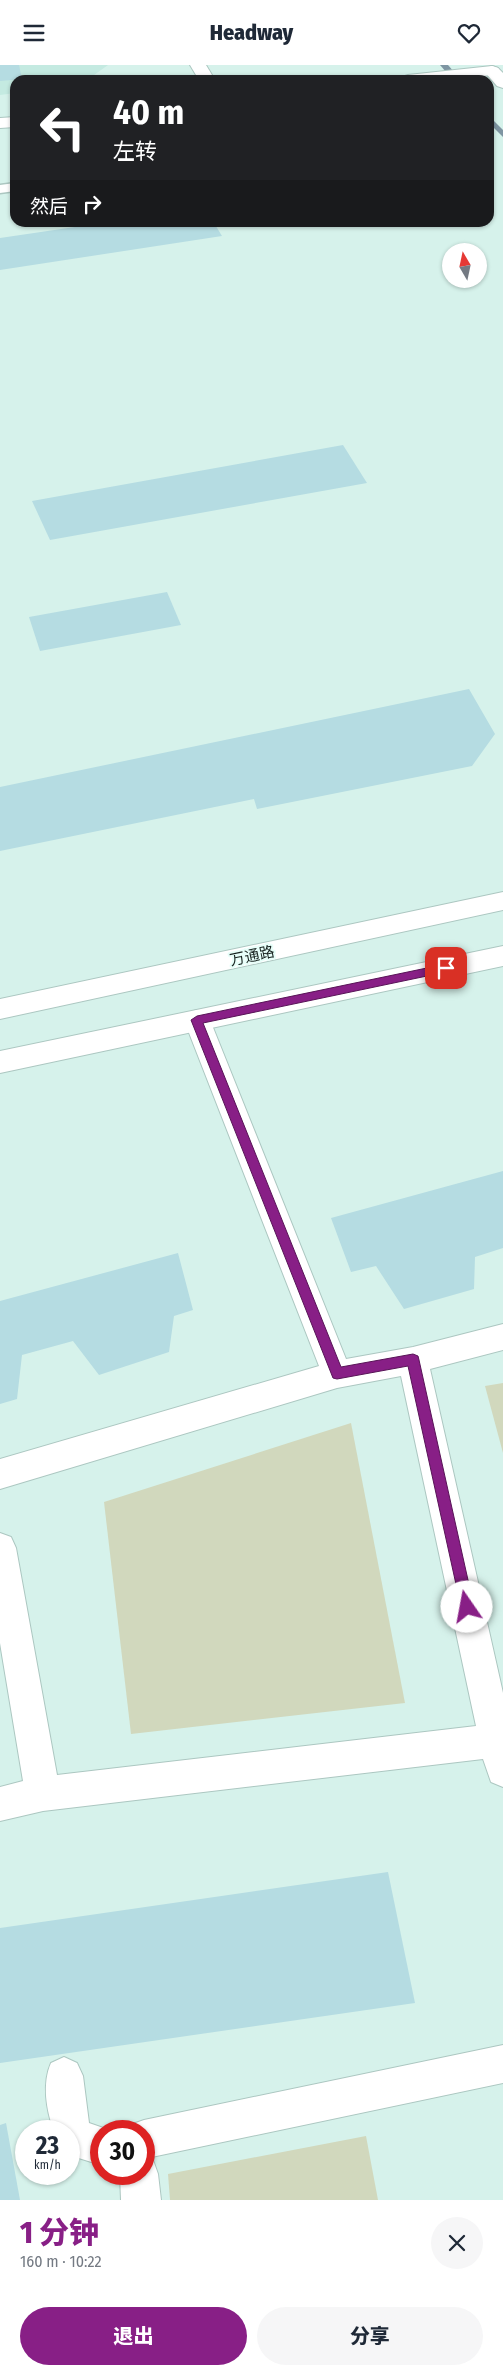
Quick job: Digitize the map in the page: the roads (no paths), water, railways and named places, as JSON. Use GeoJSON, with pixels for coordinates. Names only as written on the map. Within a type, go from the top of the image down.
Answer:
{"type":"FeatureCollection","features":[{"type":"Feature","properties":{"kind":"street"},"geometry":{"type":"LineString","coordinates":[[442,75],[489,68],[503,83]]}},
{"type":"Feature","properties":{"kind":"street","name":"万通路"},"geometry":{"type":"LineString","coordinates":[[0,1009],[503,901]]}},
{"type":"Feature","properties":{"kind":"street"},"geometry":{"type":"LineString","coordinates":[[0,1062],[503,956]]}},
{"type":"Feature","properties":{"kind":"street"},"geometry":{"type":"LineString","coordinates":[[197,1020],[337,1374]]}},
{"type":"Feature","properties":{"kind":"street"},"geometry":{"type":"LineString","coordinates":[[0,1474],[337,1374],[413,1360],[503,1337]]}},
{"type":"Feature","properties":{"kind":"street"},"geometry":{"type":"LineString","coordinates":[[0,1804],[43,1794],[501,1750],[413,1360]]}},
{"type":"Feature","properties":{"kind":"street"},"geometry":{"type":"LineString","coordinates":[[0,1548],[43,1794]]}},
{"type":"Feature","properties":{"kind":"street"},"geometry":{"type":"LineString","coordinates":[[155,2137],[503,2064]]}},
{"type":"Feature","properties":{"kind":"street"},"geometry":{"type":"LineString","coordinates":[[64,2076],[68,2118],[76,2139],[90,2143]]}},
{"type":"Feature","properties":{"kind":"street"},"geometry":{"type":"LineString","coordinates":[[140,2185],[141,2200]]}},
{"type":"Feature","properties":{"kind":"waterway"},"geometry":{"type":"LineString","coordinates":[[444,65],[453,75]]}},
{"type":"Feature","properties":{"kind":"waterway"},"geometry":{"type":"LineString","coordinates":[[494,124],[503,135]]}}]}
